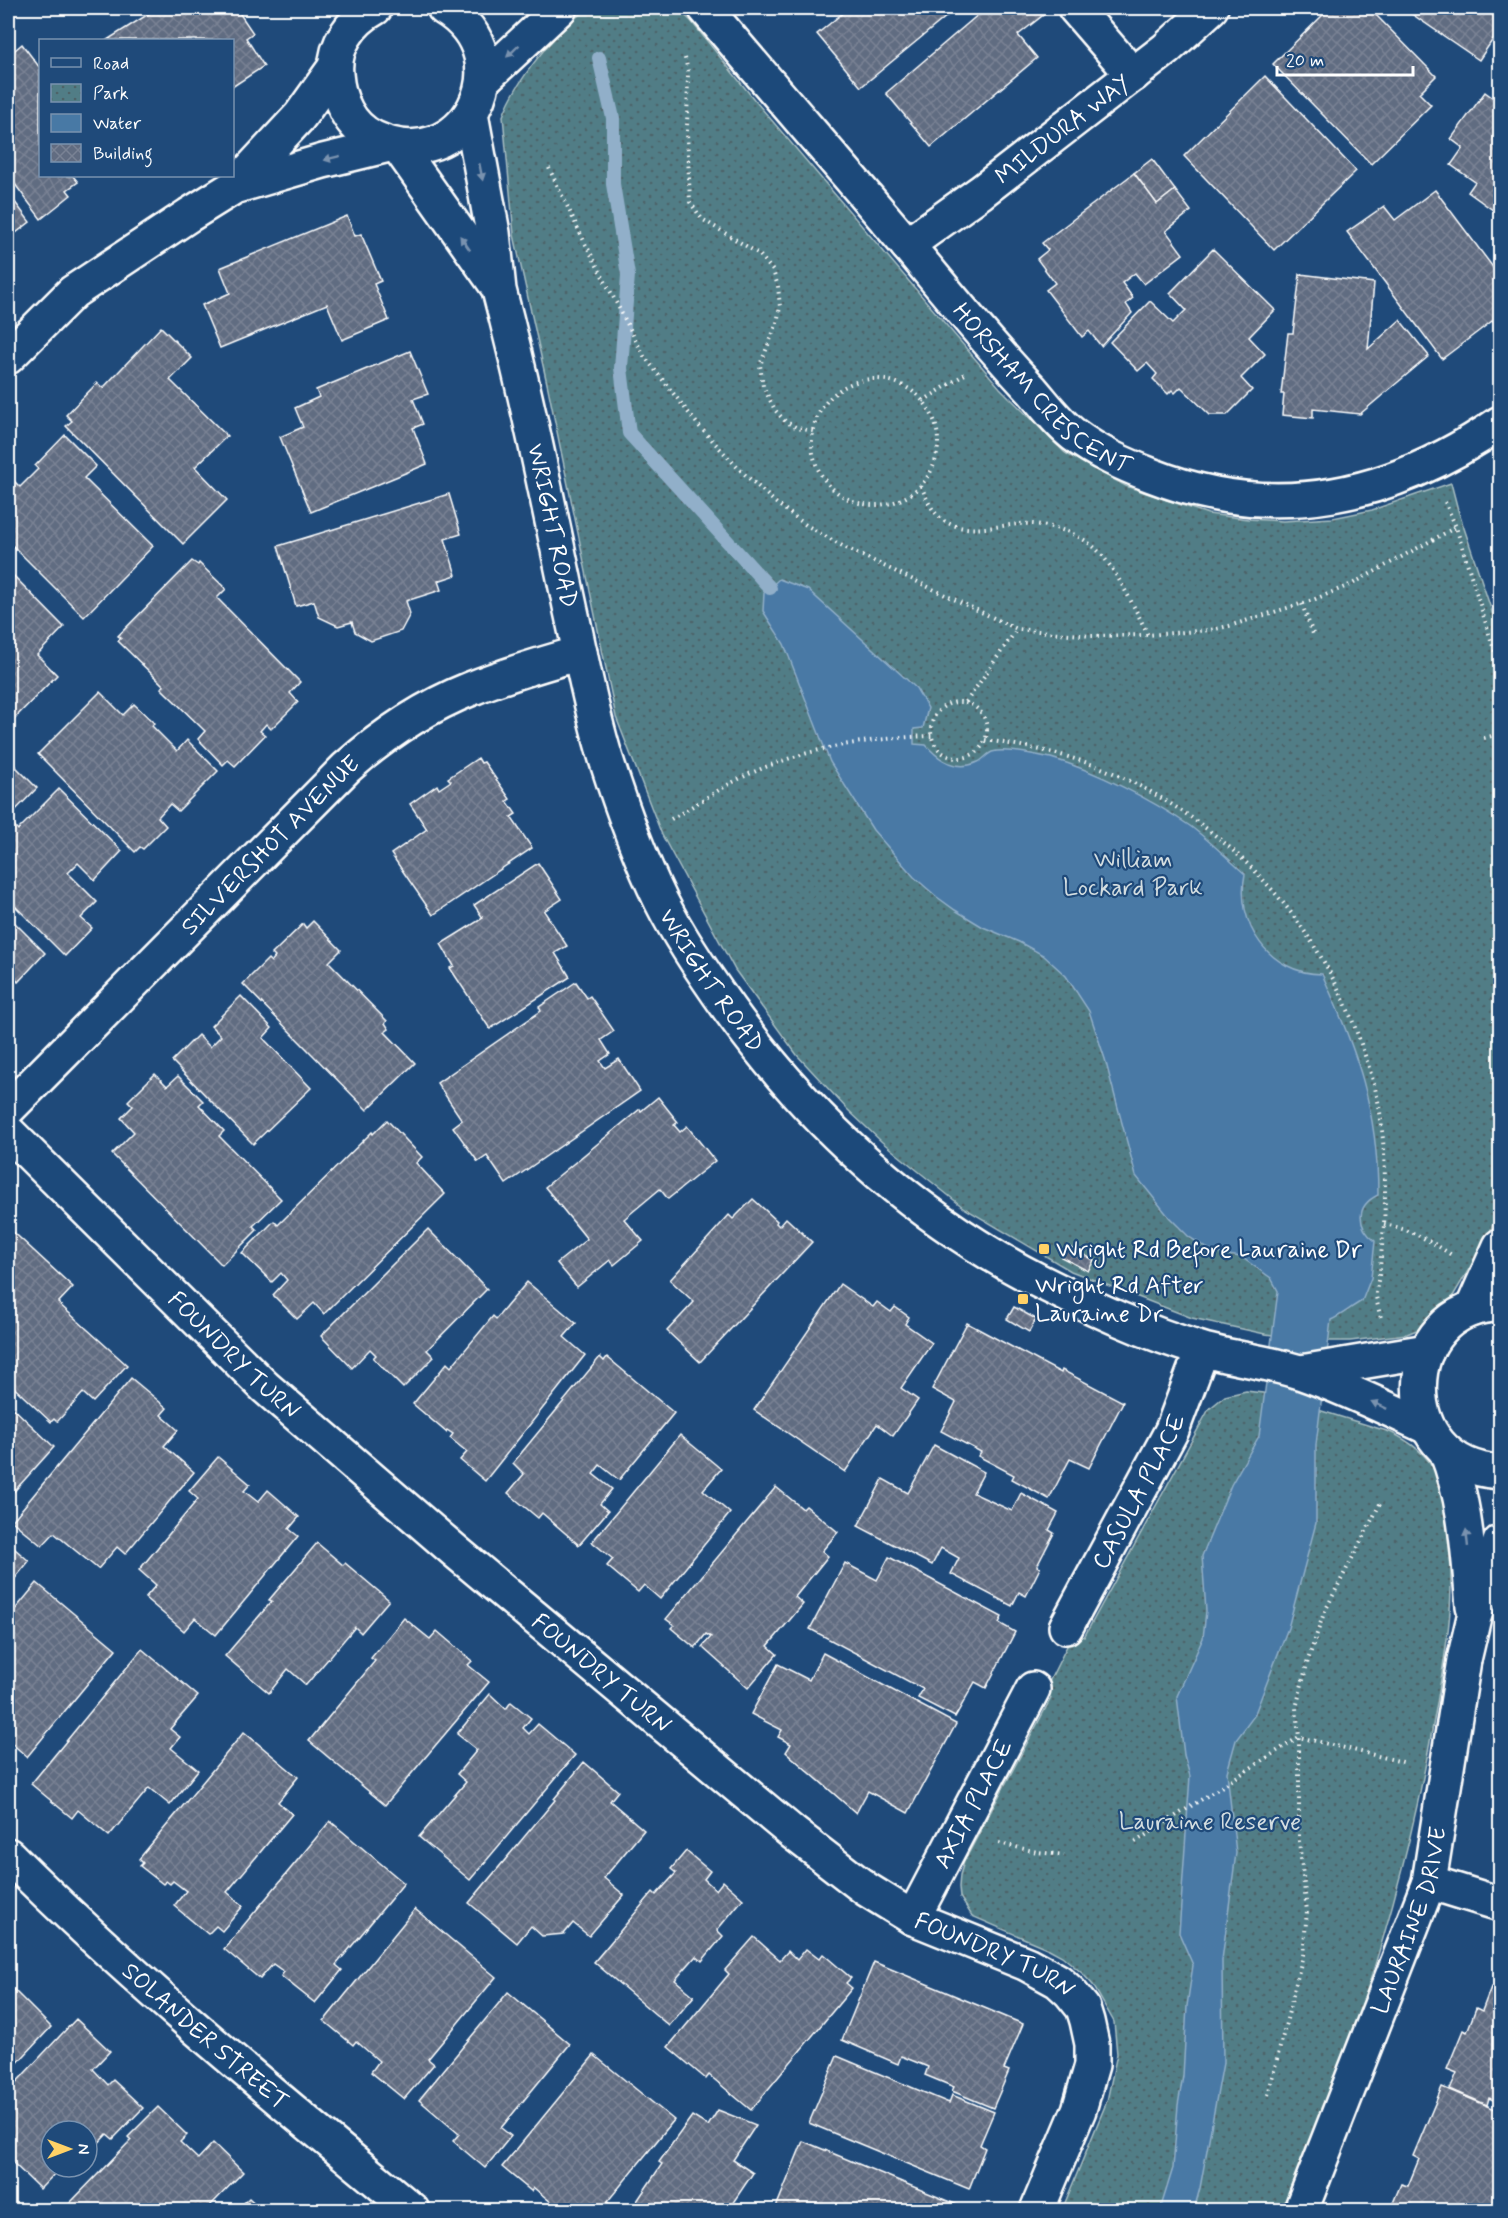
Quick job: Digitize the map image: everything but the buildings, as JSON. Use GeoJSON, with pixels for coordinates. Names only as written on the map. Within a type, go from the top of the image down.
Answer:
{"type":"FeatureCollection","features":[{"type":"Feature","properties":{"kind":"street","name":"HORSHAM CRESCENT"},"geometry":{"type":"LineString","coordinates":[[705,8],[997,352],[1072,434],[1124,466],[1172,483],[1232,498],[1300,499],[1366,489],[1430,466],[1457,452],[1500,423]]}},
{"type":"Feature","properties":{"kind":"street"},"geometry":{"type":"LineString","coordinates":[[1075,8],[1133,75]]}},
{"type":"Feature","properties":{"kind":"street","name":"MILDURA WAY"},"geometry":{"type":"LineString","coordinates":[[907,245],[981,192],[1133,75],[1211,8]]}},
{"type":"Feature","properties":{"kind":"street"},"geometry":{"type":"LineString","coordinates":[[8,357],[73,292],[189,214],[234,187],[323,161],[393,146],[419,147],[439,141],[456,130],[471,114],[483,80],[482,61],[477,43],[455,10]]}},
{"type":"Feature","properties":{"kind":"street"},"geometry":{"type":"LineString","coordinates":[[359,13],[340,44],[335,68],[337,92],[348,115],[365,134],[393,146]]}},
{"type":"Feature","properties":{"kind":"street"},"geometry":{"type":"LineString","coordinates":[[483,80],[552,15]]}},
{"type":"Feature","properties":{"kind":"street"},"geometry":{"type":"LineString","coordinates":[[234,187],[300,116],[335,68]]}},
{"type":"Feature","properties":{"kind":"street","name":"WRIGHT ROAD"},"geometry":{"type":"LineString","coordinates":[[471,114],[493,233],[499,290],[580,653],[606,758],[634,838],[660,899],[693,957],[745,1030],[800,1098],[886,1181],[932,1217],[979,1248],[1092,1307],[1202,1350],[1299,1372],[1331,1376],[1426,1351]]}},
{"type":"Feature","properties":{"kind":"street","name":"WRIGHT ROAD"},"geometry":{"type":"LineString","coordinates":[[393,146],[499,290]]}},
{"type":"Feature","properties":{"kind":"street","name":"SILVERSHOT AVENUE"},"geometry":{"type":"LineString","coordinates":[[8,1109],[346,768],[372,746],[404,725],[469,689],[580,653]]}},
{"type":"Feature","properties":{"kind":"street","name":"FOUNDRY TURN"},"geometry":{"type":"LineString","coordinates":[[8,1132],[265,1388],[792,1832],[866,1889],[913,1918],[1027,1964],[1058,1981],[1083,2008],[1092,2044],[1089,2078],[1079,2110],[1037,2211]]}},
{"type":"Feature","properties":{"kind":"street"},"geometry":{"type":"LineString","coordinates":[[1426,1351],[1438,1334],[1454,1319],[1486,1307],[1500,1245]]}},
{"type":"Feature","properties":{"kind":"street","name":"CASULA PLACE"},"geometry":{"type":"LineString","coordinates":[[1066,1627],[1172,1430],[1202,1350]]}},
{"type":"Feature","properties":{"kind":"street","name":"LAURAINE DRIVE"},"geometry":{"type":"LineString","coordinates":[[1426,1351],[1420,1370],[1418,1389],[1420,1409],[1457,1478],[1464,1516],[1474,1617]]}},
{"type":"Feature","properties":{"kind":"street"},"geometry":{"type":"LineString","coordinates":[[1331,1376],[1437,1439],[1465,1464],[1487,1471],[1500,1472]]}},
{"type":"Feature","properties":{"kind":"street","name":"LAURAINE DRIVE"},"geometry":{"type":"LineString","coordinates":[[1301,2211],[1429,1882],[1462,1671],[1474,1617],[1500,1542]]}},
{"type":"Feature","properties":{"kind":"street","name":"AXIA PLACE"},"geometry":{"type":"LineString","coordinates":[[913,1918],[1033,1689]]}},
{"type":"Feature","properties":{"kind":"street","name":"SOLANDER STREET"},"geometry":{"type":"LineString","coordinates":[[10,1864],[193,2027],[412,2211]]}},
{"type":"Feature","properties":{"kind":"street"},"geometry":{"type":"LineString","coordinates":[[1429,1882],[1500,1904]]}},
{"type":"Feature","properties":{"kind":"path"},"geometry":{"type":"LineString","coordinates":[[685,58],[688,71],[687,132],[690,202],[702,219],[759,254],[769,264],[776,278],[780,307],[777,323],[760,365],[763,386],[775,410],[784,421],[813,431]]}},
{"type":"Feature","properties":{"kind":"path"},"geometry":{"type":"LineString","coordinates":[[549,168],[644,356],[699,426],[739,469],[776,503],[806,525],[846,548],[1017,629],[1091,636],[1148,635],[1210,630],[1229,626],[1302,604],[1352,584],[1456,526]]}},
{"type":"Feature","properties":{"kind":"path"},"geometry":{"type":"LineString","coordinates":[[923,401],[970,370]]}},
{"type":"Feature","properties":{"kind":"path"},"geometry":{"type":"LineString","coordinates":[[880,379],[898,383],[914,392],[923,401],[935,421],[938,439],[937,456],[931,472],[921,486],[907,497],[890,504],[872,505],[855,502],[839,494],[826,482],[817,466],[812,449],[813,431],[819,413],[830,398],[845,387],[861,380],[880,379]]}},
{"type":"Feature","properties":{"kind":"path"},"geometry":{"type":"LineString","coordinates":[[921,486],[932,509],[944,520],[959,527],[1035,525],[1059,530],[1082,539],[1096,548],[1138,613],[1148,635]]}},
{"type":"Feature","properties":{"kind":"path"},"geometry":{"type":"LineString","coordinates":[[1445,500],[1456,526],[1500,669]]}},
{"type":"Feature","properties":{"kind":"path"},"geometry":{"type":"LineString","coordinates":[[1302,604],[1313,634]]}},
{"type":"Feature","properties":{"kind":"path"},"geometry":{"type":"LineString","coordinates":[[966,702],[1017,629]]}},
{"type":"Feature","properties":{"kind":"path"},"geometry":{"type":"LineString","coordinates":[[956,702],[966,702],[981,713],[985,721],[985,740],[976,753],[962,758],[946,755],[935,745],[932,736],[933,718],[938,710],[956,702]]}},
{"type":"Feature","properties":{"kind":"path"},"geometry":{"type":"LineString","coordinates":[[1484,738],[1500,734]]}},
{"type":"Feature","properties":{"kind":"path"},"geometry":{"type":"LineString","coordinates":[[671,819],[755,771],[800,756],[844,745],[912,736],[932,736]]}},
{"type":"Feature","properties":{"kind":"path"},"geometry":{"type":"LineString","coordinates":[[985,740],[1049,751],[1124,778],[1183,812],[1239,853],[1270,885],[1296,918],[1335,979],[1353,1022],[1375,1086],[1385,1166],[1384,1224],[1376,1294],[1381,1322]]}},
{"type":"Feature","properties":{"kind":"path"},"geometry":{"type":"LineString","coordinates":[[1384,1224],[1403,1228],[1433,1242],[1453,1257],[1461,1259]]}},
{"type":"Feature","properties":{"kind":"path"},"geometry":{"type":"LineString","coordinates":[[1268,2095],[1304,1944],[1307,1911],[1299,1841],[1299,1737],[1296,1708],[1308,1660],[1324,1613],[1382,1500]]}},
{"type":"Feature","properties":{"kind":"path"},"geometry":{"type":"LineString","coordinates":[[1135,1842],[1299,1737],[1408,1764]]}},
{"type":"Feature","properties":{"kind":"path"},"geometry":{"type":"LineString","coordinates":[[1036,1852],[1064,1855]]}},
{"type":"Feature","properties":{"kind":"green space","name":"William Lockard Park"},"geometry":{"type":"Polygon","coordinates":[[[589,8],[677,8],[691,21],[757,103],[1000,388],[1065,453],[1126,486],[1208,514],[1248,519],[1283,521],[1333,518],[1372,510],[1451,483],[1500,636],[1500,1206],[1488,1237],[1442,1314],[1424,1327],[1407,1334],[1350,1341],[1318,1341],[1265,1334],[1192,1318],[1071,1271],[964,1208],[882,1142],[847,1109],[797,1055],[735,970],[662,835],[616,717],[514,235],[503,116],[517,87],[539,56],[564,28],[589,8]]]}},
{"type":"Feature","properties":{"kind":"green space","name":"Lauraine Reserve"},"geometry":{"type":"Polygon","coordinates":[[[1246,1391],[1263,1393],[1390,1432],[1415,1447],[1434,1469],[1442,1496],[1449,1540],[1450,1614],[1444,1662],[1419,1797],[1389,1918],[1351,2038],[1282,2210],[1062,2210],[1107,2101],[1117,2054],[1114,2022],[1093,1985],[1062,1956],[972,1916],[960,1897],[960,1875],[964,1862],[1051,1698],[1043,1694],[1074,1632],[1084,1637],[1209,1409],[1225,1396],[1246,1391]]]}},
{"type":"Feature","properties":{"kind":"water"},"geometry":{"type":"Polygon","coordinates":[[[779,579],[808,590],[916,688],[928,708],[923,728],[914,729],[914,744],[926,745],[943,760],[963,766],[980,761],[992,752],[998,751],[1022,752],[1051,758],[1086,770],[1141,796],[1204,837],[1245,874],[1243,892],[1245,910],[1260,942],[1286,965],[1303,972],[1322,974],[1346,1029],[1370,1108],[1377,1164],[1378,1195],[1365,1205],[1361,1217],[1365,1229],[1375,1241],[1371,1278],[1362,1301],[1331,1320],[1316,1445],[1316,1523],[1288,1628],[1254,1716],[1236,1740],[1227,1772],[1236,1853],[1222,1960],[1223,2063],[1194,2210],[1160,2210],[1173,2168],[1178,2105],[1183,2076],[1187,2006],[1193,1965],[1179,1933],[1190,1776],[1184,1755],[1177,1696],[1203,1638],[1206,1611],[1202,1556],[1231,1485],[1259,1436],[1278,1291],[1271,1278],[1241,1257],[1208,1249],[1189,1237],[1169,1217],[1136,1176],[1105,1059],[1089,1011],[1066,976],[1043,955],[983,927],[937,897],[914,877],[873,830],[830,762],[784,644],[763,611],[764,593],[779,579]]]}},
{"type":"Feature","properties":{"kind":"waterway"},"geometry":{"type":"LineString","coordinates":[[599,58],[613,118],[613,184],[628,275],[621,368],[629,433],[770,588]]}},
{"type":"Feature","properties":{"kind":"place","name":"Wright Rd Before Lauraine Dr"},"geometry":{"type":"Point","coordinates":[1044,1249]}},
{"type":"Feature","properties":{"kind":"place","name":"Wright Rd After Lauraine Dr"},"geometry":{"type":"Point","coordinates":[1023,1299]}}]}
